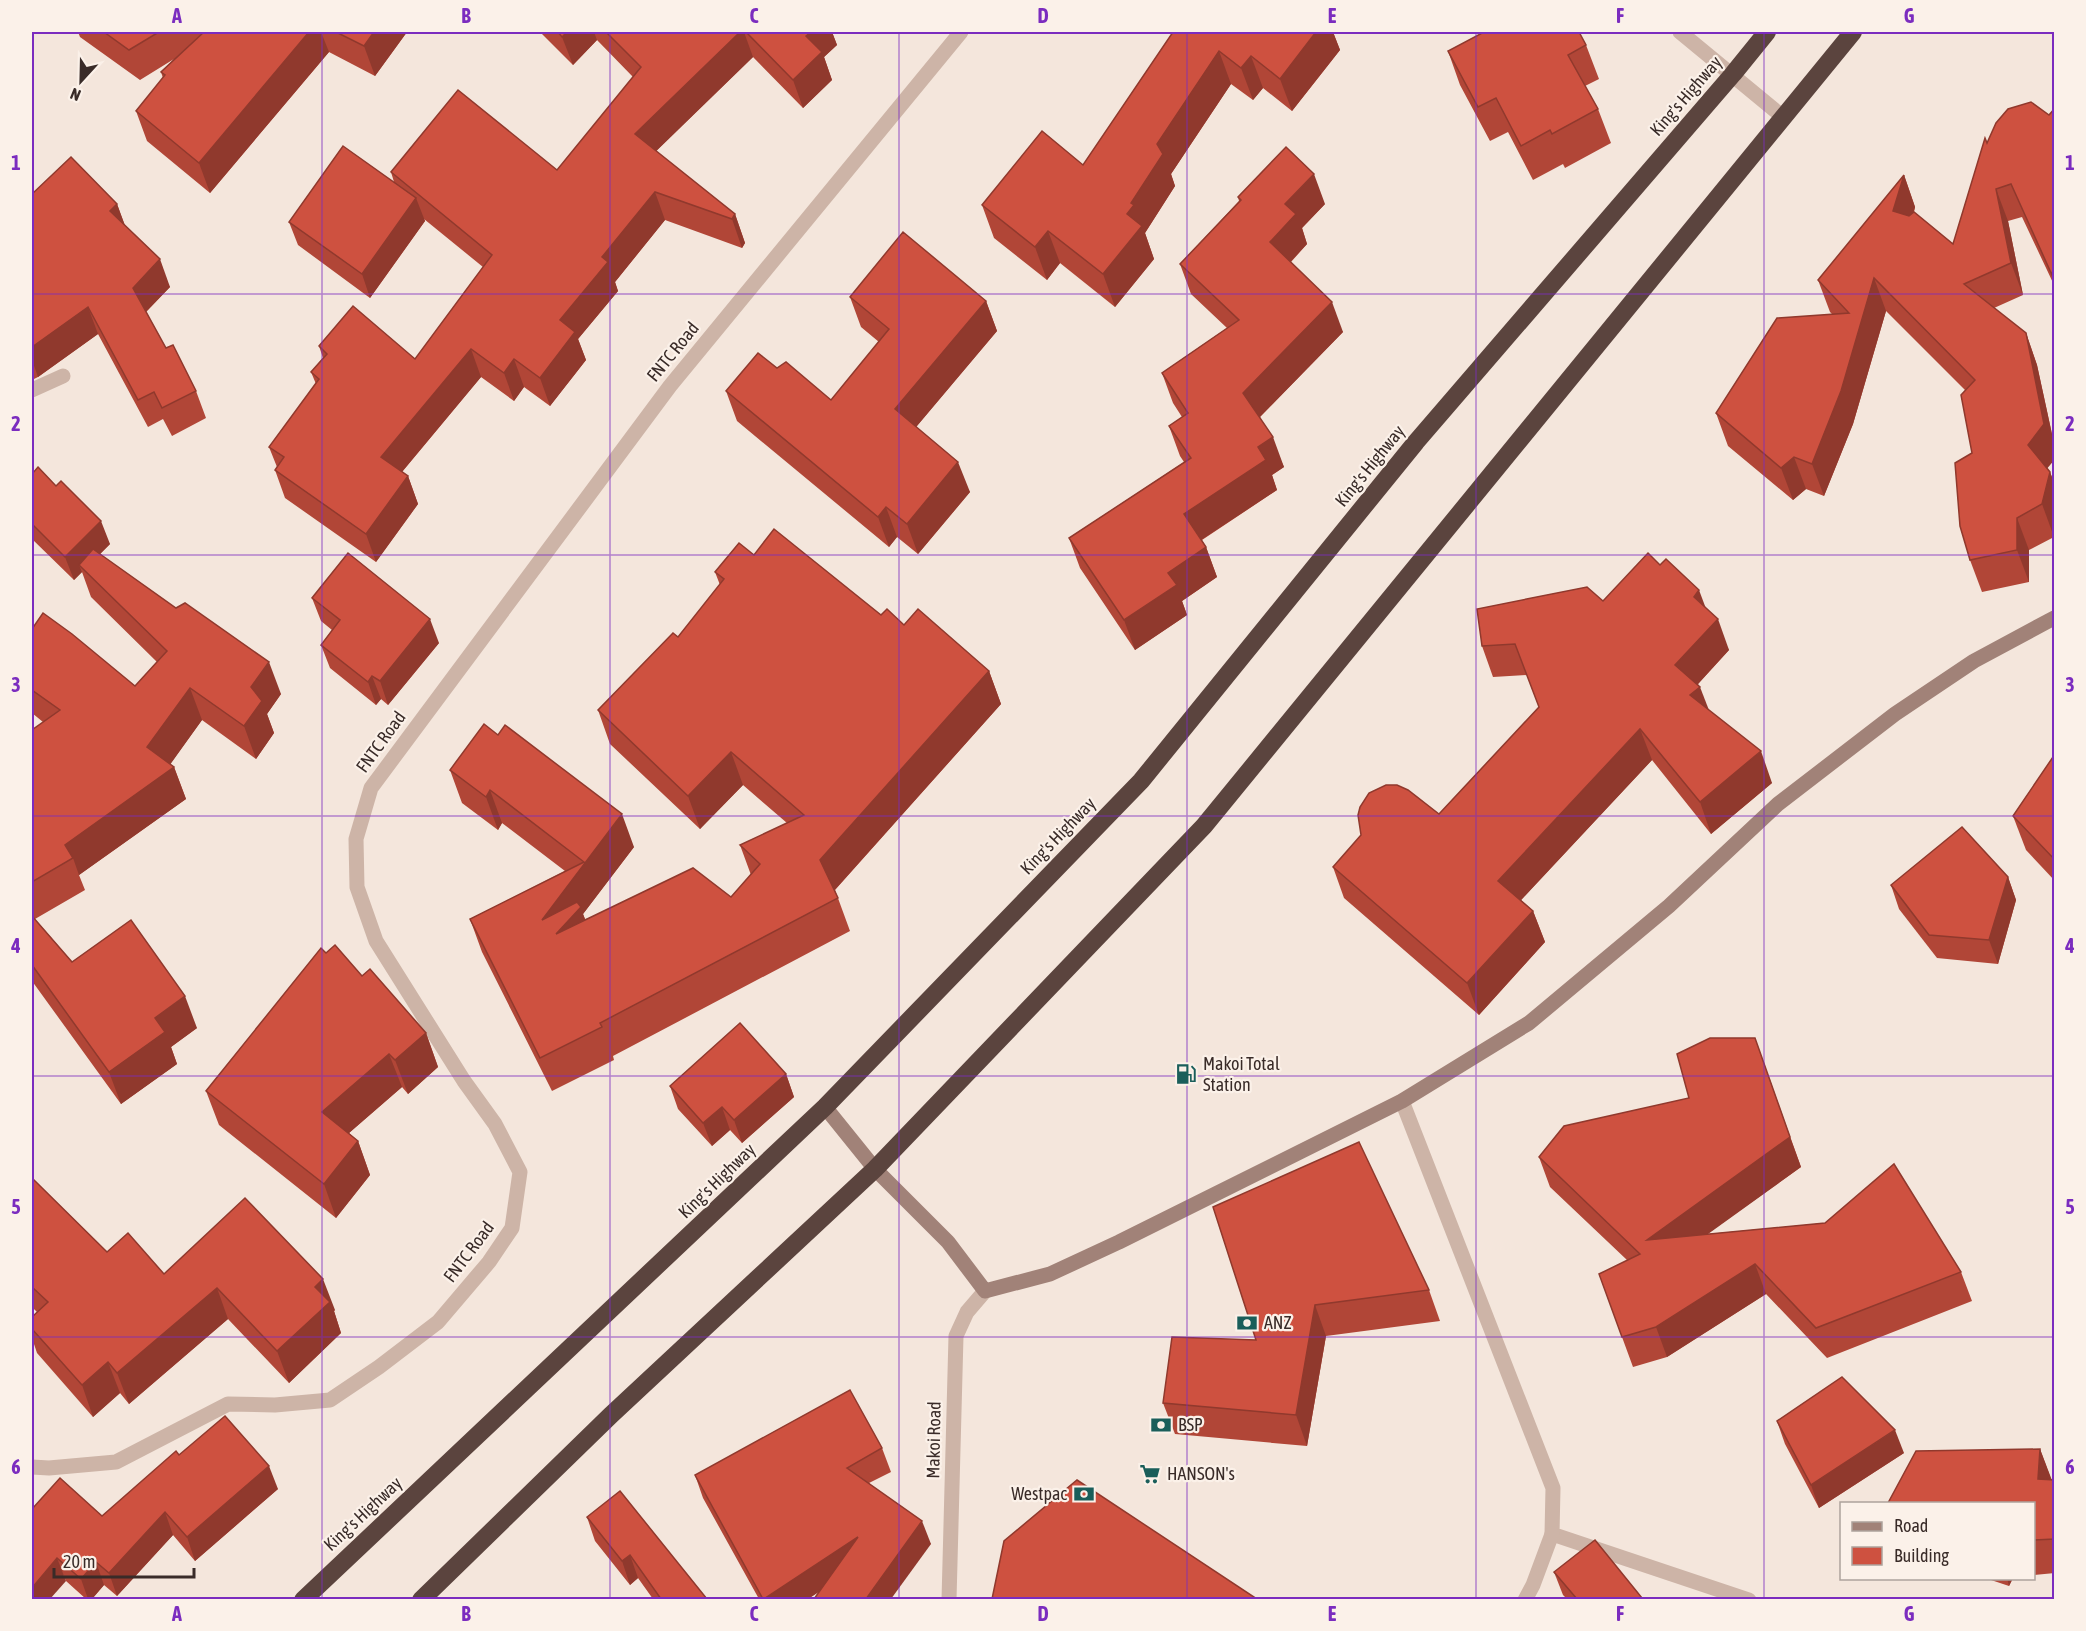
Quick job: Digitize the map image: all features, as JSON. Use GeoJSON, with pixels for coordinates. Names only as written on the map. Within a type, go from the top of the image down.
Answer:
{"type":"FeatureCollection","features":[{"type":"Feature","properties":{"kind":"highway","name":"King's Highway"},"geometry":{"type":"LineString","coordinates":[[303,1599],[825,1107],[1141,781],[1416,442],[1767,32]]}},
{"type":"Feature","properties":{"kind":"highway"},"geometry":{"type":"LineString","coordinates":[[421,1599],[611,1415],[875,1169],[1204,826],[1853,32]]}},
{"type":"Feature","properties":{"kind":"street","name":"FNTC Road"},"geometry":{"type":"LineString","coordinates":[[32,1467],[49,1468],[116,1462],[228,1404],[275,1404],[330,1400],[379,1368],[438,1322],[489,1262],[512,1228],[520,1172],[495,1124],[464,1081],[375,941],[357,887],[356,839],[371,788],[670,386],[961,32]]}},
{"type":"Feature","properties":{"kind":"street"},"geometry":{"type":"LineString","coordinates":[[1680,32],[1783,117]]}},
{"type":"Feature","properties":{"kind":"street"},"geometry":{"type":"LineString","coordinates":[[32,390],[63,376]]}},
{"type":"Feature","properties":{"kind":"street"},"geometry":{"type":"LineString","coordinates":[[825,1107],[875,1169],[948,1242],[985,1291],[1050,1274],[1402,1101],[1529,1023],[1668,906],[1778,804],[1895,714],[1974,661],[2055,618]]}},
{"type":"Feature","properties":{"kind":"street"},"geometry":{"type":"LineString","coordinates":[[1402,1101],[1552,1488],[1552,1534],[1533,1585],[1525,1599]]}},
{"type":"Feature","properties":{"kind":"street","name":"Makoi Road"},"geometry":{"type":"LineString","coordinates":[[949,1599],[956,1336],[967,1312],[985,1291]]}},
{"type":"Feature","properties":{"kind":"street"},"geometry":{"type":"LineString","coordinates":[[1552,1534],[1749,1599]]}},
{"type":"Feature","properties":{"kind":"building"},"geometry":{"type":"Polygon","coordinates":[[[104,32],[159,32],[129,50],[104,32]]]}},
{"type":"Feature","properties":{"kind":"building"},"geometry":{"type":"Polygon","coordinates":[[[204,32],[309,32],[199,163],[136,111],[165,75],[161,72],[204,32]]]}},
{"type":"Feature","properties":{"kind":"building"},"geometry":{"type":"Polygon","coordinates":[[[336,32],[374,32],[364,46],[336,32]]]}},
{"type":"Feature","properties":{"kind":"building"},"geometry":{"type":"Polygon","coordinates":[[[606,32],[740,32],[635,134],[735,214],[732,219],[655,192],[602,257],[608,262],[560,320],[575,332],[540,378],[514,359],[504,373],[471,349],[381,457],[408,476],[366,534],[275,470],[284,457],[269,447],[319,379],[311,372],[327,354],[319,346],[353,306],[415,359],[492,255],[391,172],[458,90],[557,170],[641,67],[606,32]]]}},
{"type":"Feature","properties":{"kind":"building"},"geometry":{"type":"Polygon","coordinates":[[[746,32],[811,32],[806,36],[822,52],[793,80],[746,32]]]}},
{"type":"Feature","properties":{"kind":"building"},"geometry":{"type":"Polygon","coordinates":[[[1173,32],[1316,32],[1280,79],[1251,56],[1241,68],[1219,51],[1157,144],[1163,154],[1131,203],[1134,205],[1127,214],[1142,226],[1103,274],[1048,231],[1035,247],[982,205],[1042,131],[1083,165],[1173,32]]]}},
{"type":"Feature","properties":{"kind":"building"},"geometry":{"type":"Polygon","coordinates":[[[1484,32],[1579,32],[1586,45],[1568,55],[1598,109],[1552,134],[1550,130],[1521,146],[1496,98],[1478,107],[1448,51],[1484,32]]]}},
{"type":"Feature","properties":{"kind":"building"},"geometry":{"type":"Polygon","coordinates":[[[2031,102],[2049,115],[2055,108],[2055,256],[2052,275],[2011,184],[1996,189],[2011,263],[1964,284],[2026,333],[2044,424],[2028,445],[2050,472],[2042,504],[2017,518],[2017,550],[1970,560],[1960,526],[1955,463],[1972,453],[1961,395],[1975,380],[1874,278],[1841,391],[1812,464],[1794,457],[1781,468],[1716,413],[1777,318],[1849,313],[1818,280],[1904,175],[1893,211],[1909,216],[1914,212],[1953,244],[1985,138],[1987,143],[1996,123],[2008,109],[2031,102]]]}},
{"type":"Feature","properties":{"kind":"building"},"geometry":{"type":"Polygon","coordinates":[[[343,146],[416,198],[362,274],[289,222],[343,146]]]}},
{"type":"Feature","properties":{"kind":"building"},"geometry":{"type":"Polygon","coordinates":[[[1286,147],[1314,174],[1285,204],[1296,214],[1270,242],[1332,302],[1243,393],[1273,437],[1258,447],[1266,460],[1184,514],[1206,547],[1168,573],[1177,585],[1124,620],[1069,538],[1191,458],[1169,426],[1188,413],[1162,373],[1239,320],[1180,264],[1241,200],[1238,197],[1286,147]]]}},
{"type":"Feature","properties":{"kind":"building"},"geometry":{"type":"Polygon","coordinates":[[[71,157],[117,204],[110,211],[160,259],[133,288],[166,348],[173,345],[196,391],[162,408],[154,392],[138,400],[88,307],[32,347],[32,194],[71,157]]]}},
{"type":"Feature","properties":{"kind":"building"},"geometry":{"type":"Polygon","coordinates":[[[903,232],[986,301],[895,409],[958,462],[907,524],[886,507],[878,517],[726,391],[758,353],[777,368],[786,362],[831,400],[889,329],[850,297],[903,232]]]}},
{"type":"Feature","properties":{"kind":"building"},"geometry":{"type":"Polygon","coordinates":[[[38,467],[56,486],[61,481],[101,521],[65,557],[32,524],[32,474],[38,467]]]}},
{"type":"Feature","properties":{"kind":"building"},"geometry":{"type":"Polygon","coordinates":[[[774,529],[881,615],[887,609],[904,625],[918,609],[989,671],[820,860],[838,898],[600,1023],[602,1027],[540,1058],[470,919],[584,862],[490,790],[486,797],[450,770],[484,724],[498,735],[505,725],[622,814],[542,920],[577,902],[581,907],[556,934],[693,868],[731,897],[760,864],[740,845],[804,815],[731,752],[688,796],[598,710],[673,633],[678,637],[724,579],[715,572],[739,543],[754,555],[774,529]]]}},
{"type":"Feature","properties":{"kind":"building"},"geometry":{"type":"Polygon","coordinates":[[[93,549],[176,608],[185,603],[269,662],[251,687],[262,701],[244,726],[190,688],[147,747],[174,767],[65,845],[73,858],[32,882],[32,730],[60,710],[32,690],[32,629],[43,613],[135,686],[167,651],[79,565],[93,549]]]}},
{"type":"Feature","properties":{"kind":"building"},"geometry":{"type":"Polygon","coordinates":[[[348,553],[430,619],[380,681],[372,676],[368,682],[321,645],[340,620],[312,598],[348,553]]]}},
{"type":"Feature","properties":{"kind":"building"},"geometry":{"type":"Polygon","coordinates":[[[1648,553],[1660,565],[1666,559],[1699,590],[1694,597],[1718,619],[1675,665],[1700,687],[1690,695],[1761,751],[1700,802],[1640,729],[1498,881],[1533,911],[1467,983],[1333,867],[1361,835],[1358,815],[1369,793],[1386,785],[1397,785],[1408,790],[1439,814],[1539,707],[1515,644],[1482,646],[1477,609],[1587,587],[1603,601],[1648,553]]]}},
{"type":"Feature","properties":{"kind":"building"},"geometry":{"type":"Polygon","coordinates":[[[2055,754],[2055,860],[2013,816],[2055,754]]]}},
{"type":"Feature","properties":{"kind":"building"},"geometry":{"type":"Polygon","coordinates":[[[1962,827],[2008,877],[1989,940],[1929,935],[1891,885],[1962,827]]]}},
{"type":"Feature","properties":{"kind":"building"},"geometry":{"type":"Polygon","coordinates":[[[32,916],[72,962],[131,920],[185,996],[155,1018],[165,1032],[109,1072],[32,965],[32,916]]]}},
{"type":"Feature","properties":{"kind":"building"},"geometry":{"type":"Polygon","coordinates":[[[335,945],[362,976],[370,969],[426,1033],[395,1060],[389,1054],[322,1112],[358,1141],[324,1184],[206,1091],[321,948],[326,953],[335,945]]]}},
{"type":"Feature","properties":{"kind":"building"},"geometry":{"type":"Polygon","coordinates":[[[740,1023],[786,1074],[734,1120],[722,1107],[703,1123],[670,1086],[740,1023]]]}},
{"type":"Feature","properties":{"kind":"building"},"geometry":{"type":"Polygon","coordinates":[[[1710,1038],[1755,1038],[1790,1137],[1647,1240],[1825,1223],[1894,1164],[1961,1272],[1816,1328],[1755,1264],[1656,1327],[1622,1337],[1599,1274],[1640,1254],[1539,1157],[1564,1126],[1689,1098],[1677,1054],[1710,1038]]]}},
{"type":"Feature","properties":{"kind":"building"},"geometry":{"type":"Polygon","coordinates":[[[1359,1142],[1429,1290],[1315,1305],[1296,1415],[1163,1403],[1172,1337],[1256,1340],[1213,1207],[1359,1142]]]}},
{"type":"Feature","properties":{"kind":"building"},"geometry":{"type":"Polygon","coordinates":[[[32,1178],[107,1252],[128,1233],[164,1274],[245,1198],[323,1279],[315,1287],[330,1302],[277,1351],[217,1288],[117,1373],[108,1362],[82,1385],[32,1329],[32,1317],[48,1302],[32,1287],[32,1178]]]}},
{"type":"Feature","properties":{"kind":"building"},"geometry":{"type":"Polygon","coordinates":[[[1842,1377],[1895,1430],[1811,1485],[1777,1421],[1842,1377]]]}},
{"type":"Feature","properties":{"kind":"building"},"geometry":{"type":"Polygon","coordinates":[[[850,1390],[882,1448],[847,1468],[922,1521],[866,1599],[814,1599],[858,1537],[763,1599],[695,1475],[850,1390]]]}},
{"type":"Feature","properties":{"kind":"building"},"geometry":{"type":"Polygon","coordinates":[[[225,1416],[269,1466],[187,1537],[165,1512],[109,1573],[96,1562],[81,1579],[57,1558],[32,1588],[32,1509],[60,1478],[102,1516],[176,1451],[179,1455],[225,1416]]]}},
{"type":"Feature","properties":{"kind":"building"},"geometry":{"type":"Polygon","coordinates":[[[2040,1449],[2038,1479],[2055,1480],[2055,1539],[2035,1540],[2035,1502],[1889,1502],[1916,1451],[2040,1449]]]}},
{"type":"Feature","properties":{"kind":"building"},"geometry":{"type":"Polygon","coordinates":[[[1077,1480],[1257,1599],[992,1599],[1004,1541],[1077,1480]]]}},
{"type":"Feature","properties":{"kind":"building"},"geometry":{"type":"Polygon","coordinates":[[[620,1491],[707,1599],[661,1599],[630,1555],[622,1561],[587,1517],[620,1491]]]}},
{"type":"Feature","properties":{"kind":"building"},"geometry":{"type":"Polygon","coordinates":[[[1595,1540],[1642,1598],[1577,1599],[1554,1572],[1595,1540]]]}},
{"type":"Feature","properties":{"kind":"place","name":"Makoi Total Station"},"geometry":{"type":"Point","coordinates":[1186,1074]}},
{"type":"Feature","properties":{"kind":"place","name":"ANZ"},"geometry":{"type":"Point","coordinates":[1247,1323]}},
{"type":"Feature","properties":{"kind":"place","name":"BSP"},"geometry":{"type":"Point","coordinates":[1161,1425]}},
{"type":"Feature","properties":{"kind":"place","name":"HANSON's"},"geometry":{"type":"Point","coordinates":[1150,1474]}},
{"type":"Feature","properties":{"kind":"place","name":"Westpac"},"geometry":{"type":"Point","coordinates":[1084,1494]}}]}
